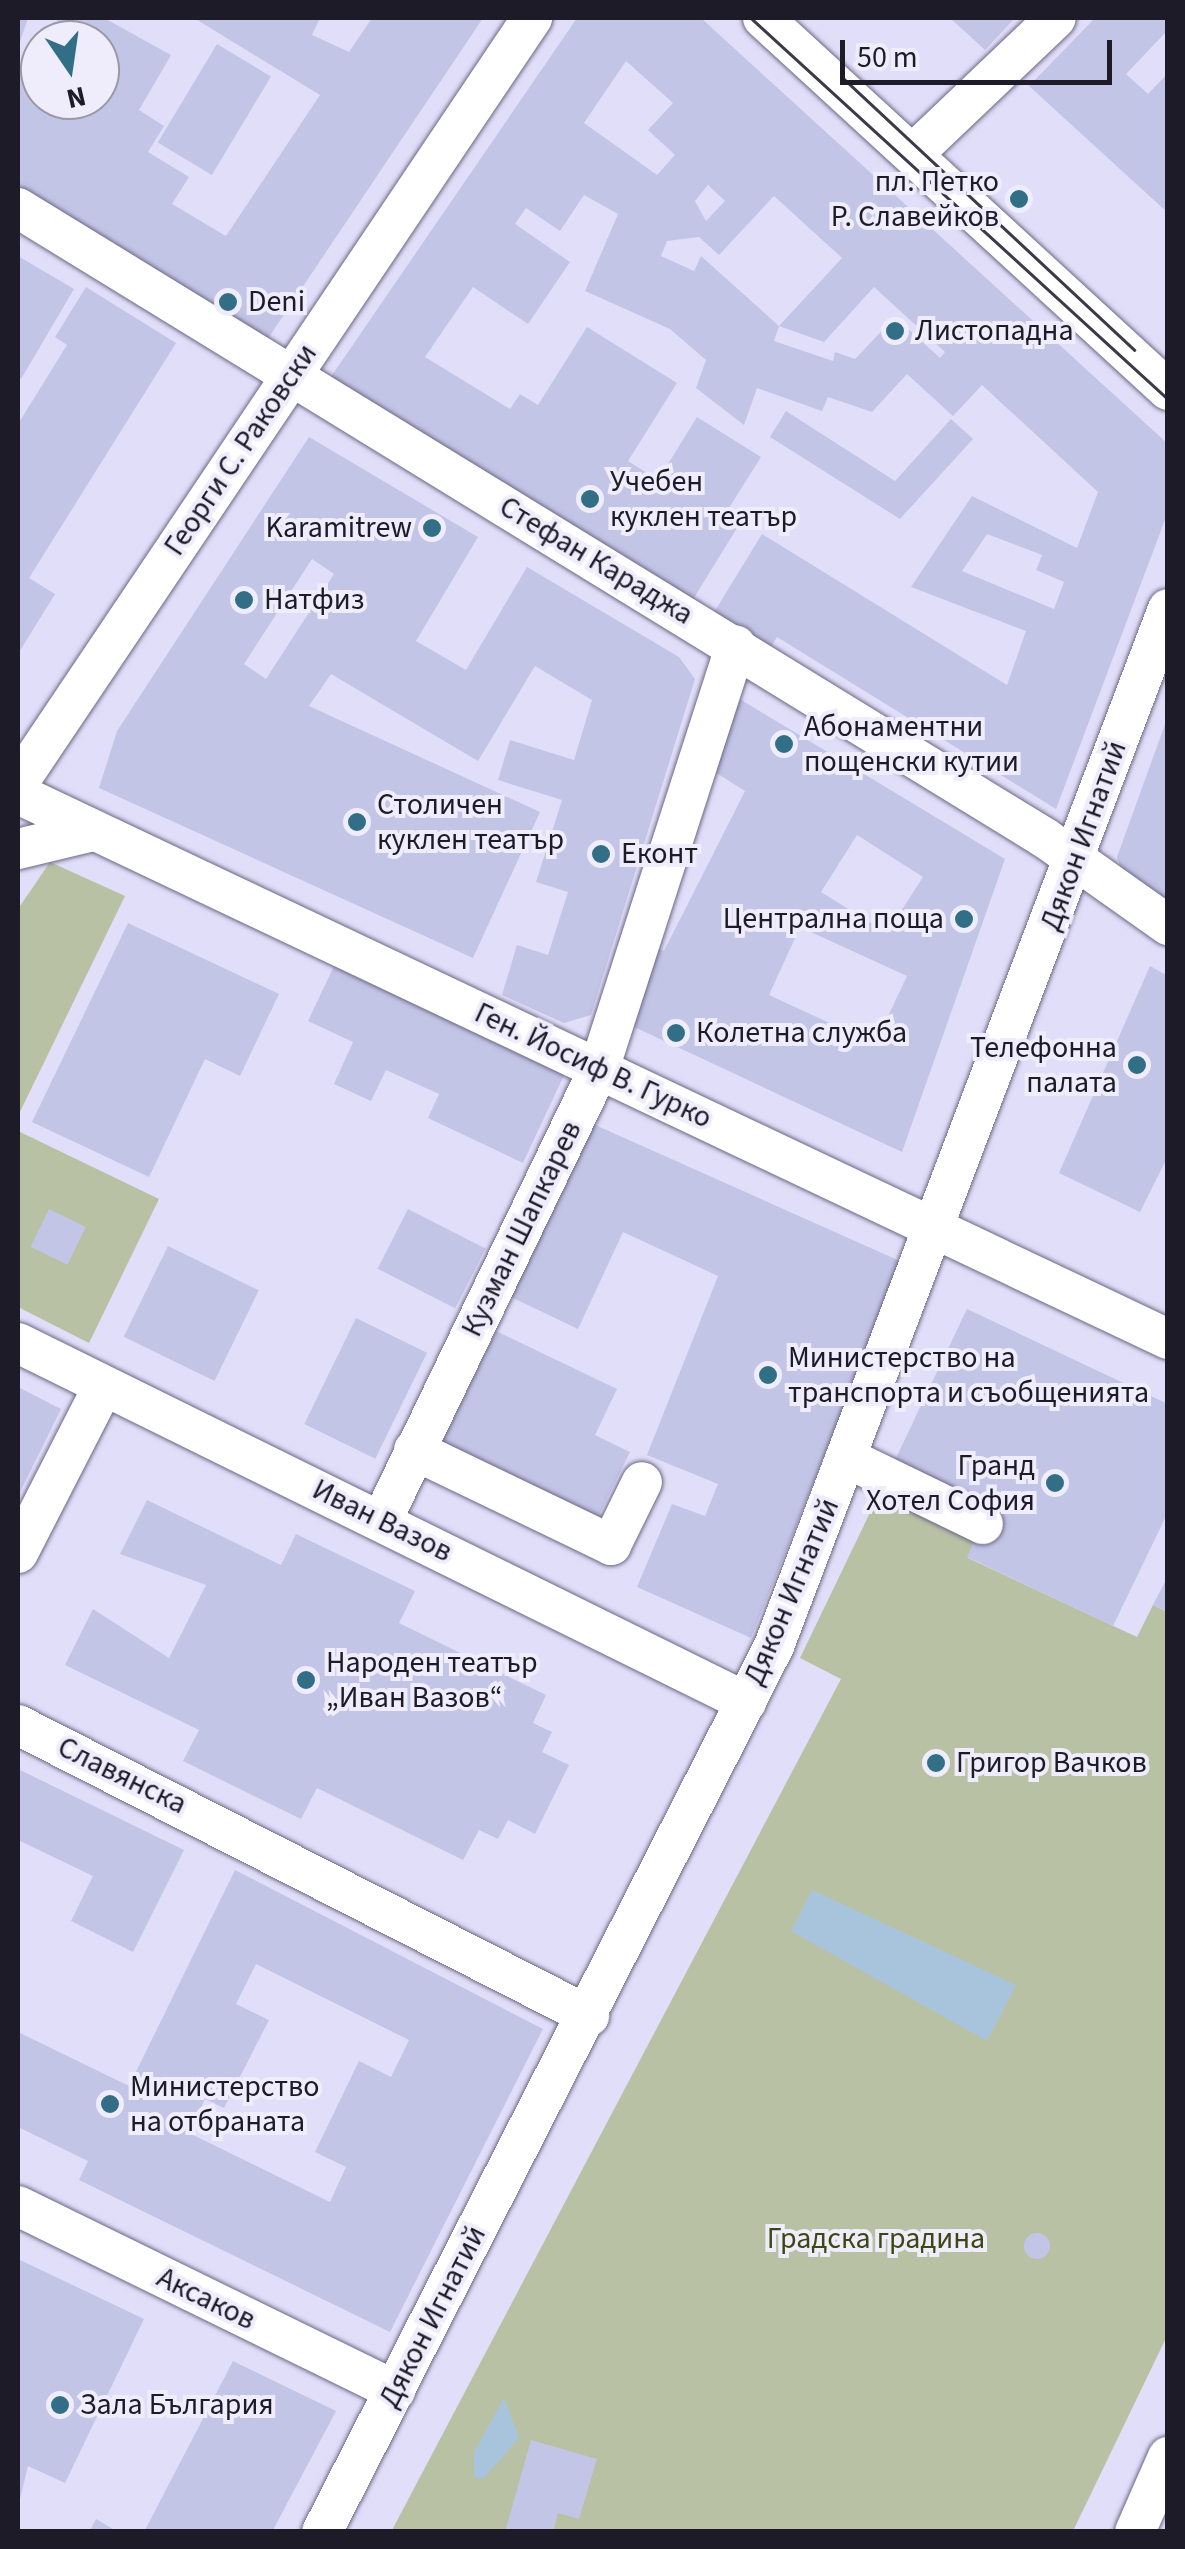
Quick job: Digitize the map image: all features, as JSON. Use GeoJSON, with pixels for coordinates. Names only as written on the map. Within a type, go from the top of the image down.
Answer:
{"type":"FeatureCollection","features":[{"type":"Feature","properties":{"kind":"street","name":"Георги С. Раковски"},"geometry":{"type":"LineString","coordinates":[[18,783],[532,18]]}},
{"type":"Feature","properties":{"kind":"street"},"geometry":{"type":"LineString","coordinates":[[763,18],[1168,390]]}},
{"type":"Feature","properties":{"kind":"street"},"geometry":{"type":"LineString","coordinates":[[913,154],[1056,18]]}},
{"type":"Feature","properties":{"kind":"street","name":"Стефан Караджа"},"geometry":{"type":"LineString","coordinates":[[18,208],[736,646],[1076,861],[1168,925]]}},
{"type":"Feature","properties":{"kind":"street","name":"Дякон Игнатий"},"geometry":{"type":"LineString","coordinates":[[322,2532],[582,2030],[774,1646],[939,1230],[1168,610]]}},
{"type":"Feature","properties":{"kind":"street","name":"Кузман Шапкарев"},"geometry":{"type":"LineString","coordinates":[[382,1520],[599,1069],[736,646]]}},
{"type":"Feature","properties":{"kind":"street","name":"Ген. Йосиф В. Гурко"},"geometry":{"type":"LineString","coordinates":[[18,794],[1168,1339]]}},
{"type":"Feature","properties":{"kind":"street"},"geometry":{"type":"LineString","coordinates":[[18,850],[93,830]]}},
{"type":"Feature","properties":{"kind":"street","name":"Иван Вазов"},"geometry":{"type":"LineString","coordinates":[[18,1344],[746,1702]]}},
{"type":"Feature","properties":{"kind":"street"},"geometry":{"type":"LineString","coordinates":[[18,1553],[104,1386]]}},
{"type":"Feature","properties":{"kind":"street"},"geometry":{"type":"LineString","coordinates":[[414,1450],[612,1546],[642,1482]]}},
{"type":"Feature","properties":{"kind":"street"},"geometry":{"type":"LineString","coordinates":[[847,1458],[983,1524]]}},
{"type":"Feature","properties":{"kind":"street","name":"Славянска"},"geometry":{"type":"LineString","coordinates":[[18,1725],[226,1826],[582,2030]]}},
{"type":"Feature","properties":{"kind":"street","name":"Аксаков"},"geometry":{"type":"LineString","coordinates":[[18,2206],[395,2391]]}},
{"type":"Feature","properties":{"kind":"street"},"geometry":{"type":"LineString","coordinates":[[1135,2532],[1168,2457]]}},
{"type":"Feature","properties":{"kind":"green space"},"geometry":{"type":"Polygon","coordinates":[[[50,862],[125,896],[18,1116],[18,909],[50,862]]]}},
{"type":"Feature","properties":{"kind":"green space"},"geometry":{"type":"Polygon","coordinates":[[[18,1131],[159,1199],[89,1343],[18,1307],[18,1131]]]}},
{"type":"Feature","properties":{"kind":"green space","name":"Градска градина"},"geometry":{"type":"Polygon","coordinates":[[[878,1496],[975,1540],[968,1558],[1137,1637],[1153,1605],[1167,1612],[1167,2336],[1073,2531],[391,2532],[841,1679],[800,1658],[878,1496]]]}},
{"type":"Feature","properties":{"kind":"water"},"geometry":{"type":"Polygon","coordinates":[[[812,1890],[1016,1985],[987,2041],[791,1931],[812,1890]]]}},
{"type":"Feature","properties":{"kind":"water"},"geometry":{"type":"Polygon","coordinates":[[[504,2398],[519,2438],[483,2479],[474,2477],[474,2452],[504,2398]]]}},
{"type":"Feature","properties":{"kind":"building"},"geometry":{"type":"Polygon","coordinates":[[[18,18],[28,18],[20,20],[18,48],[18,18]]]}},
{"type":"Feature","properties":{"kind":"building"},"geometry":{"type":"Polygon","coordinates":[[[104,18],[108,20],[58,20],[104,18]]]}},
{"type":"Feature","properties":{"kind":"building"},"geometry":{"type":"Polygon","coordinates":[[[194,18],[320,18],[312,35],[349,52],[372,18],[483,18],[265,343],[18,193],[18,72],[20,120],[120,120],[120,27],[171,55],[139,110],[164,126],[148,152],[189,177],[172,204],[226,236],[320,95],[194,18]]]}},
{"type":"Feature","properties":{"kind":"building"},"geometry":{"type":"Polygon","coordinates":[[[577,18],[701,18],[1168,444],[1168,512],[1056,809],[777,637],[767,654],[710,619],[762,534],[1007,685],[1026,631],[911,587],[972,496],[1077,548],[1098,492],[982,385],[953,416],[907,374],[872,412],[828,397],[822,411],[757,388],[744,425],[696,388],[706,360],[670,329],[585,291],[618,214],[584,195],[560,231],[526,208],[515,224],[570,262],[528,324],[473,287],[425,357],[510,409],[520,394],[538,405],[587,327],[677,383],[628,461],[658,480],[697,417],[761,457],[722,519],[737,528],[689,606],[326,384],[577,18]],[[626,61],[584,123],[657,175],[675,155],[648,130],[673,103],[626,61]],[[708,185],[695,201],[706,221],[725,201],[708,185]],[[774,196],[719,255],[699,237],[667,241],[661,256],[694,271],[701,256],[779,326],[842,258],[774,196]],[[874,287],[824,342],[779,326],[774,341],[833,361],[835,352],[855,359],[895,317],[940,358],[945,352],[874,287]],[[987,534],[962,571],[1054,609],[1064,582],[1036,570],[1042,555],[987,534]]]}},
{"type":"Feature","properties":{"kind":"building"},"geometry":{"type":"Polygon","coordinates":[[[950,18],[1015,18],[985,50],[950,18]]]}},
{"type":"Feature","properties":{"kind":"building"},"geometry":{"type":"Polygon","coordinates":[[[1095,18],[1168,18],[1168,30],[1126,74],[1148,94],[1168,73],[1168,213],[1029,86],[1095,18]]]}},
{"type":"Feature","properties":{"kind":"building"},"geometry":{"type":"Polygon","coordinates":[[[217,44],[271,76],[212,175],[158,143],[217,44]]]}},
{"type":"Feature","properties":{"kind":"building"},"geometry":{"type":"Polygon","coordinates":[[[18,256],[74,289],[21,379],[18,376],[18,256]]]}},
{"type":"Feature","properties":{"kind":"building"},"geometry":{"type":"Polygon","coordinates":[[[86,287],[176,343],[29,578],[55,594],[18,654],[18,424],[67,345],[55,337],[86,287]]]}},
{"type":"Feature","properties":{"kind":"building"},"geometry":{"type":"Polygon","coordinates":[[[786,411],[895,481],[951,419],[973,439],[900,519],[770,437],[786,411]]]}},
{"type":"Feature","properties":{"kind":"building"},"geometry":{"type":"Polygon","coordinates":[[[309,437],[478,537],[416,641],[466,670],[527,567],[679,657],[695,679],[591,1015],[564,1023],[502,995],[517,945],[548,955],[568,892],[536,882],[562,800],[498,780],[510,740],[574,760],[592,700],[535,666],[478,761],[331,674],[309,706],[540,812],[473,958],[99,788],[117,731],[309,437]],[[312,559],[244,664],[266,679],[334,574],[312,559]]]}},
{"type":"Feature","properties":{"kind":"building"},"geometry":{"type":"Polygon","coordinates":[[[733,695],[1005,859],[902,1152],[630,1025],[655,947],[664,951],[745,791],[710,769],[733,695]],[[857,835],[821,892],[887,933],[923,877],[857,835]],[[800,927],[769,995],[875,1044],[907,976],[800,927]]]}},
{"type":"Feature","properties":{"kind":"building"},"geometry":{"type":"Polygon","coordinates":[[[1168,716],[1168,904],[1122,872],[1117,857],[1168,716]]]}},
{"type":"Feature","properties":{"kind":"building"},"geometry":{"type":"Polygon","coordinates":[[[128,923],[279,994],[240,1076],[205,1059],[149,1177],[32,1122],[128,923]]]}},
{"type":"Feature","properties":{"kind":"building"},"geometry":{"type":"Polygon","coordinates":[[[335,964],[566,1071],[523,1163],[428,1118],[439,1094],[386,1070],[371,1101],[334,1084],[353,1042],[308,1021],[335,964]]]}},
{"type":"Feature","properties":{"kind":"building","name":"Телефонна палата"},"geometry":{"type":"Polygon","coordinates":[[[1150,966],[1168,976],[1168,1156],[1140,1212],[1059,1173],[1150,966]]]}},
{"type":"Feature","properties":{"kind":"building"},"geometry":{"type":"Polygon","coordinates":[[[593,1124],[902,1262],[751,1638],[637,1587],[672,1504],[705,1516],[718,1484],[647,1455],[718,1276],[623,1232],[578,1329],[511,1297],[593,1124]]]}},
{"type":"Feature","properties":{"kind":"building"},"geometry":{"type":"Polygon","coordinates":[[[49,1209],[86,1227],[67,1265],[31,1247],[49,1209]]]}},
{"type":"Feature","properties":{"kind":"building"},"geometry":{"type":"Polygon","coordinates":[[[408,1209],[486,1248],[455,1308],[378,1269],[408,1209]]]}},
{"type":"Feature","properties":{"kind":"building"},"geometry":{"type":"Polygon","coordinates":[[[168,1246],[259,1290],[215,1381],[124,1337],[168,1246]]]}},
{"type":"Feature","properties":{"kind":"building","name":"Гранд Хотел София"},"geometry":{"type":"Polygon","coordinates":[[[967,1309],[1168,1404],[1168,1512],[1113,1626],[967,1557],[992,1506],[895,1460],[967,1309]]]}},
{"type":"Feature","properties":{"kind":"building"},"geometry":{"type":"Polygon","coordinates":[[[356,1318],[427,1353],[375,1459],[304,1424],[356,1318]]]}},
{"type":"Feature","properties":{"kind":"building"},"geometry":{"type":"Polygon","coordinates":[[[496,1331],[617,1389],[595,1435],[630,1452],[598,1517],[442,1442],[496,1331]]]}},
{"type":"Feature","properties":{"kind":"building"},"geometry":{"type":"Polygon","coordinates":[[[18,1387],[61,1409],[18,1496],[18,1387]]]}},
{"type":"Feature","properties":{"kind":"building","name":"Народен театър „Иван Вазов“"},"geometry":{"type":"Polygon","coordinates":[[[147,1500],[281,1565],[296,1534],[415,1591],[399,1623],[546,1695],[533,1723],[552,1732],[542,1752],[569,1765],[535,1834],[508,1820],[498,1839],[479,1830],[463,1860],[317,1788],[301,1819],[183,1761],[199,1730],[65,1665],[93,1609],[169,1658],[206,1585],[120,1554],[147,1500]]]}},
{"type":"Feature","properties":{"kind":"building"},"geometry":{"type":"Polygon","coordinates":[[[1168,1576],[1168,1612],[1153,1605],[1168,1576]]]}},
{"type":"Feature","properties":{"kind":"building"},"geometry":{"type":"Polygon","coordinates":[[[18,1769],[184,1850],[133,1952],[71,1921],[93,1876],[18,1840],[18,1769]]]}},
{"type":"Feature","properties":{"kind":"building","name":"Министерство на отбраната"},"geometry":{"type":"Polygon","coordinates":[[[235,1870],[543,2029],[390,2332],[79,2180],[88,2161],[18,2127],[18,2032],[129,2086],[235,1870]],[[256,1964],[236,2004],[269,2020],[224,2108],[205,2099],[189,2133],[330,2202],[346,2167],[315,2152],[359,2061],[391,2077],[409,2040],[256,1964]]]}},
{"type":"Feature","properties":{"kind":"building"},"geometry":{"type":"Polygon","coordinates":[[[1037,2233],[1046,2237],[1050,2246],[1046,2255],[1037,2259],[1028,2255],[1024,2246],[1028,2237],[1037,2233]]]}},
{"type":"Feature","properties":{"kind":"building","name":"Зала България"},"geometry":{"type":"Polygon","coordinates":[[[18,2259],[144,2319],[65,2483],[28,2466],[19,2503],[18,2259]]]}},
{"type":"Feature","properties":{"kind":"building"},"geometry":{"type":"Polygon","coordinates":[[[233,2361],[336,2411],[272,2532],[144,2532],[233,2361]]]}},
{"type":"Feature","properties":{"kind":"building"},"geometry":{"type":"Polygon","coordinates":[[[531,2440],[597,2459],[579,2519],[558,2513],[553,2532],[505,2532],[531,2440]]]}},
{"type":"Feature","properties":{"kind":"building"},"geometry":{"type":"Polygon","coordinates":[[[96,2519],[118,2532],[89,2532],[96,2519]]]}},
{"type":"Feature","properties":{"kind":"tram line"},"geometry":{"type":"LineString","coordinates":[[751,18],[1168,399]]}},
{"type":"Feature","properties":{"kind":"tram line"},"geometry":{"type":"LineString","coordinates":[[842,77],[1135,350]]}},
{"type":"Feature","properties":{"kind":"place","name":"пл. Петко Р. Славейков"},"geometry":{"type":"Point","coordinates":[1019,199]}},
{"type":"Feature","properties":{"kind":"place","name":"Deni"},"geometry":{"type":"Point","coordinates":[228,302]}},
{"type":"Feature","properties":{"kind":"place","name":"Листопадна"},"geometry":{"type":"Point","coordinates":[895,331]}},
{"type":"Feature","properties":{"kind":"place","name":"Учебен куклен театър"},"geometry":{"type":"Point","coordinates":[590,499]}},
{"type":"Feature","properties":{"kind":"place","name":"Karamitrew"},"geometry":{"type":"Point","coordinates":[432,528]}},
{"type":"Feature","properties":{"kind":"place","name":"Натфиз"},"geometry":{"type":"Point","coordinates":[244,600]}},
{"type":"Feature","properties":{"kind":"place","name":"Абонаментни пощенски кутии"},"geometry":{"type":"Point","coordinates":[784,744]}},
{"type":"Feature","properties":{"kind":"place","name":"Столичен куклен театър"},"geometry":{"type":"Point","coordinates":[357,822]}},
{"type":"Feature","properties":{"kind":"place","name":"Еконт"},"geometry":{"type":"Point","coordinates":[601,854]}},
{"type":"Feature","properties":{"kind":"place","name":"Централна поща"},"geometry":{"type":"Point","coordinates":[964,919]}},
{"type":"Feature","properties":{"kind":"place","name":"Колетна служба"},"geometry":{"type":"Point","coordinates":[676,1033]}},
{"type":"Feature","properties":{"kind":"place","name":"Телефонна палата"},"geometry":{"type":"Point","coordinates":[1137,1065]}},
{"type":"Feature","properties":{"kind":"place","name":"Министерство на транспорта и съобщенията"},"geometry":{"type":"Point","coordinates":[768,1375]}},
{"type":"Feature","properties":{"kind":"place","name":"Гранд Хотел София"},"geometry":{"type":"Point","coordinates":[1055,1483]}},
{"type":"Feature","properties":{"kind":"place","name":"Народен театър „Иван Вазов“"},"geometry":{"type":"Point","coordinates":[306,1680]}},
{"type":"Feature","properties":{"kind":"place","name":"Григор Вачков"},"geometry":{"type":"Point","coordinates":[936,1763]}},
{"type":"Feature","properties":{"kind":"place","name":"Министерство на отбраната"},"geometry":{"type":"Point","coordinates":[110,2104]}},
{"type":"Feature","properties":{"kind":"place","name":"Зала България"},"geometry":{"type":"Point","coordinates":[60,2405]}}]}
